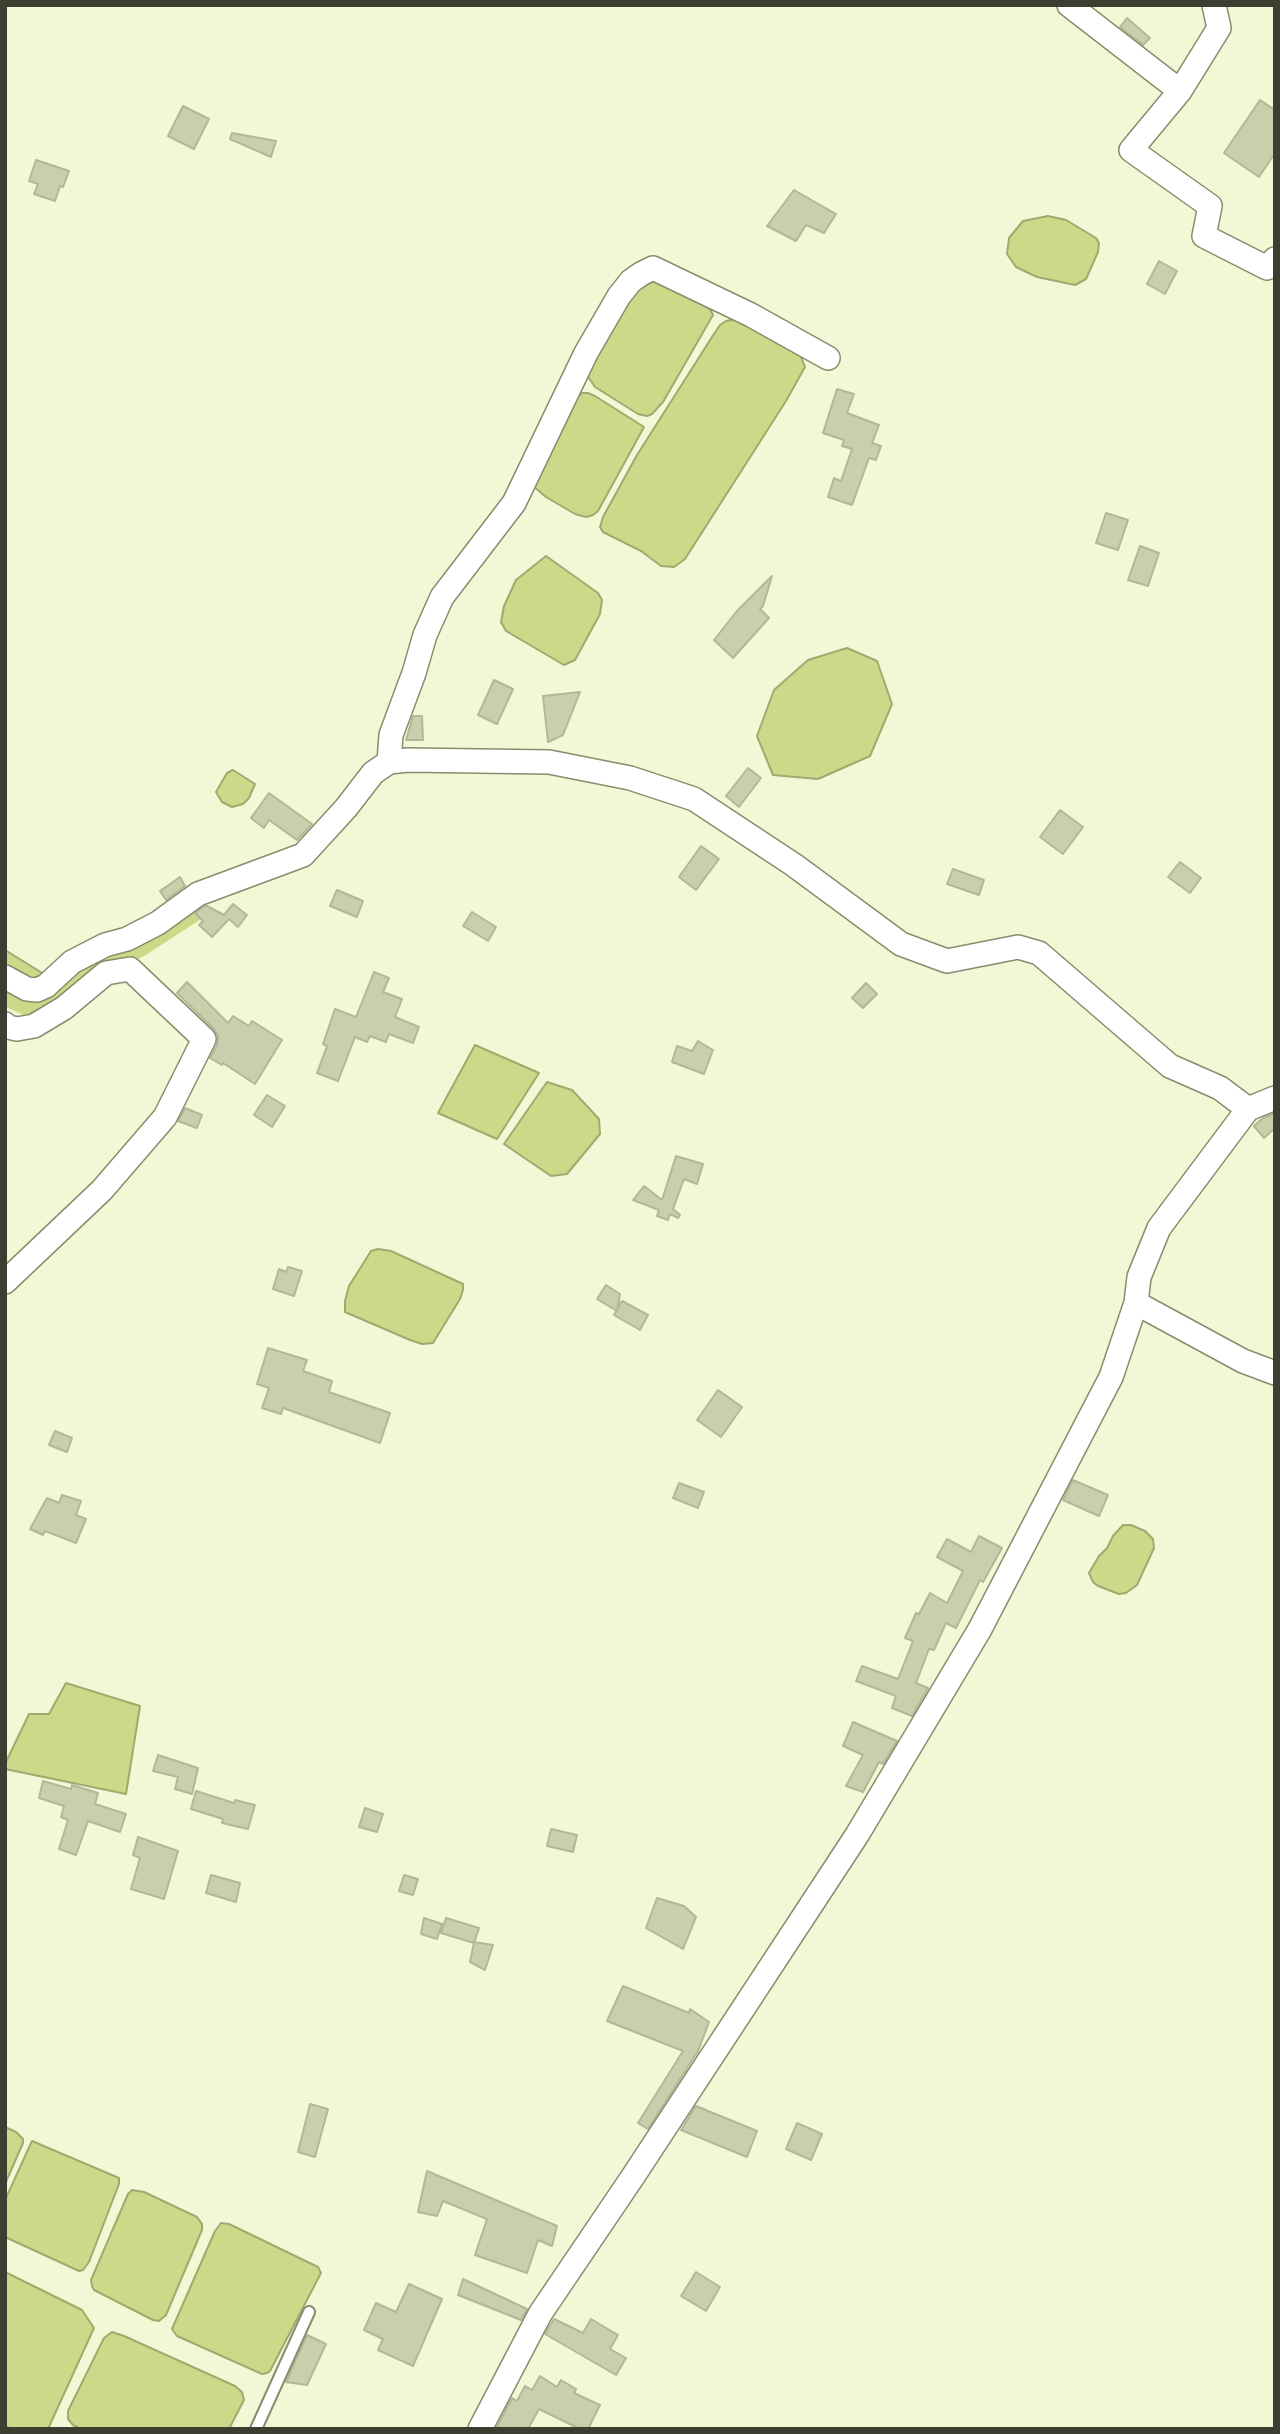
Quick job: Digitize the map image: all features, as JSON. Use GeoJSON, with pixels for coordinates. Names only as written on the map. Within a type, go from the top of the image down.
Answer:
{"type":"FeatureCollection","features":[{"type":"Feature","properties":{"kind":"street"},"geometry":{"type":"LineString","coordinates":[[1069,5],[1180,91]]}},
{"type":"Feature","properties":{"kind":"street"},"geometry":{"type":"LineString","coordinates":[[1214,5],[1219,28],[1180,91],[1131,150],[1210,206],[1203,236],[1267,268],[1275,259]]}},
{"type":"Feature","properties":{"kind":"street"},"geometry":{"type":"LineString","coordinates":[[389,762],[391,735],[425,635],[442,597],[514,503],[586,353],[618,296],[631,281],[653,268],[751,315],[828,358]]}},
{"type":"Feature","properties":{"kind":"street"},"geometry":{"type":"LineString","coordinates":[[5,977],[26,989],[37,990],[46,986],[72,962],[104,945],[127,939],[158,923],[198,894],[303,855],[346,808],[373,773],[389,762],[549,762],[630,778],[694,799],[794,865],[901,944],[947,961],[1018,947],[1039,953],[1170,1066],[1220,1088],[1248,1110]]}},
{"type":"Feature","properties":{"kind":"street"},"geometry":{"type":"LineString","coordinates":[[5,1024],[17,1029],[33,1026],[64,1008],[106,973],[130,970],[204,1039],[165,1117],[102,1189],[5,1282]]}},
{"type":"Feature","properties":{"kind":"street"},"geometry":{"type":"LineString","coordinates":[[480,2429],[540,2314],[857,1835],[980,1629],[1111,1377],[1136,1303],[1139,1277],[1159,1228],[1248,1110],[1275,1098]]}},
{"type":"Feature","properties":{"kind":"street"},"geometry":{"type":"LineString","coordinates":[[1136,1303],[1243,1361],[1275,1373]]}},
{"type":"Feature","properties":{"kind":"lane"},"geometry":{"type":"LineString","coordinates":[[256,2429],[309,2312]]}},
{"type":"Feature","properties":{"kind":"shaded area"},"geometry":{"type":"Polygon","coordinates":[[[1048,216],[1066,220],[1096,238],[1099,243],[1098,252],[1086,279],[1075,285],[1037,277],[1016,267],[1007,254],[1009,238],[1023,221],[1048,216]]]}},
{"type":"Feature","properties":{"kind":"shaded area"},"geometry":{"type":"Polygon","coordinates":[[[643,282],[657,282],[708,305],[713,315],[663,402],[647,416],[638,414],[595,387],[587,375],[600,339],[643,282]]]}},
{"type":"Feature","properties":{"kind":"shaded area"},"geometry":{"type":"Polygon","coordinates":[[[736,319],[800,354],[805,367],[685,559],[674,567],[661,566],[641,551],[603,532],[600,527],[603,517],[637,455],[720,325],[736,319]]]}},
{"type":"Feature","properties":{"kind":"shaded area"},"geometry":{"type":"Polygon","coordinates":[[[582,393],[595,396],[644,427],[598,511],[586,517],[575,514],[546,497],[532,485],[574,400],[582,393]]]}},
{"type":"Feature","properties":{"kind":"shaded area"},"geometry":{"type":"Polygon","coordinates":[[[546,556],[598,593],[602,600],[600,614],[575,660],[564,665],[506,631],[501,622],[504,606],[516,580],[546,556]]]}},
{"type":"Feature","properties":{"kind":"shaded area"},"geometry":{"type":"Polygon","coordinates":[[[847,648],[877,661],[892,704],[870,756],[818,779],[773,775],[757,736],[774,690],[808,660],[847,648]]]}},
{"type":"Feature","properties":{"kind":"shaded area"},"geometry":{"type":"Polygon","coordinates":[[[233,770],[255,784],[243,804],[232,807],[222,802],[216,792],[227,773],[233,770]]]}},
{"type":"Feature","properties":{"kind":"shaded area"},"geometry":{"type":"Polygon","coordinates":[[[5,950],[42,973],[40,980],[30,981],[5,969],[5,950]]]}},
{"type":"Feature","properties":{"kind":"shaded area"},"geometry":{"type":"Polygon","coordinates":[[[475,1045],[539,1073],[497,1139],[438,1113],[475,1045]]]}},
{"type":"Feature","properties":{"kind":"shaded area"},"geometry":{"type":"Polygon","coordinates":[[[547,1082],[572,1090],[599,1119],[600,1134],[567,1174],[551,1176],[504,1144],[547,1082]]]}},
{"type":"Feature","properties":{"kind":"shaded area"},"geometry":{"type":"Polygon","coordinates":[[[371,1251],[391,1251],[463,1284],[460,1299],[433,1343],[422,1344],[410,1340],[345,1312],[349,1286],[371,1251]]]}},
{"type":"Feature","properties":{"kind":"shaded area"},"geometry":{"type":"Polygon","coordinates":[[[1123,1525],[1131,1525],[1145,1531],[1153,1539],[1154,1548],[1137,1585],[1126,1593],[1119,1594],[1098,1586],[1089,1573],[1123,1525]]]}},
{"type":"Feature","properties":{"kind":"shaded area"},"geometry":{"type":"Polygon","coordinates":[[[66,1683],[140,1706],[126,1794],[5,1769],[29,1714],[49,1714],[66,1683]]]}},
{"type":"Feature","properties":{"kind":"shaded area"},"geometry":{"type":"Polygon","coordinates":[[[5,2127],[16,2132],[23,2139],[23,2143],[5,2184],[5,2127]]]}},
{"type":"Feature","properties":{"kind":"shaded area"},"geometry":{"type":"Polygon","coordinates":[[[32,2141],[119,2178],[89,2262],[83,2270],[79,2271],[5,2237],[5,2200],[32,2141]]]}},
{"type":"Feature","properties":{"kind":"shaded area"},"geometry":{"type":"Polygon","coordinates":[[[132,2190],[144,2192],[197,2217],[202,2224],[202,2230],[166,2315],[159,2321],[94,2290],[92,2286],[91,2280],[132,2190]]]}},
{"type":"Feature","properties":{"kind":"shaded area"},"geometry":{"type":"Polygon","coordinates":[[[221,2223],[229,2224],[318,2267],[321,2273],[267,2373],[262,2374],[177,2336],[172,2329],[221,2223]]]}},
{"type":"Feature","properties":{"kind":"shaded area"},"geometry":{"type":"Polygon","coordinates":[[[5,2272],[82,2310],[94,2328],[48,2429],[12,2429],[5,2426],[5,2272]]]}},
{"type":"Feature","properties":{"kind":"shaded area"},"geometry":{"type":"Polygon","coordinates":[[[112,2332],[235,2386],[242,2392],[244,2400],[229,2429],[81,2429],[73,2425],[68,2419],[68,2411],[104,2338],[112,2332]]]}},
{"type":"Feature","properties":{"kind":"building"},"geometry":{"type":"Polygon","coordinates":[[[1127,18],[1150,38],[1143,45],[1120,27],[1127,18]]]}},
{"type":"Feature","properties":{"kind":"building"},"geometry":{"type":"Polygon","coordinates":[[[1260,100],[1275,110],[1275,153],[1259,177],[1224,153],[1260,100]]]}},
{"type":"Feature","properties":{"kind":"building"},"geometry":{"type":"Polygon","coordinates":[[[183,106],[209,119],[194,149],[168,136],[183,106]]]}},
{"type":"Feature","properties":{"kind":"building"},"geometry":{"type":"Polygon","coordinates":[[[232,133],[276,141],[271,157],[230,139],[232,133]]]}},
{"type":"Feature","properties":{"kind":"building"},"geometry":{"type":"Polygon","coordinates":[[[36,160],[69,171],[55,201],[34,194],[38,184],[29,181],[36,160]]]}},
{"type":"Feature","properties":{"kind":"building"},"geometry":{"type":"Polygon","coordinates":[[[794,190],[836,214],[824,233],[806,225],[796,241],[767,226],[794,190]]]}},
{"type":"Feature","properties":{"kind":"building"},"geometry":{"type":"Polygon","coordinates":[[[1159,261],[1177,271],[1165,294],[1147,284],[1159,261]]]}},
{"type":"Feature","properties":{"kind":"building"},"geometry":{"type":"Polygon","coordinates":[[[837,389],[854,394],[847,413],[879,425],[872,443],[881,446],[876,460],[869,458],[852,505],[828,497],[834,478],[841,481],[852,449],[842,446],[844,440],[823,433],[837,389]]]}},
{"type":"Feature","properties":{"kind":"building"},"geometry":{"type":"Polygon","coordinates":[[[1106,513],[1128,520],[1118,550],[1096,543],[1106,513]]]}},
{"type":"Feature","properties":{"kind":"building"},"geometry":{"type":"Polygon","coordinates":[[[1140,546],[1159,553],[1148,586],[1128,580],[1140,546]]]}},
{"type":"Feature","properties":{"kind":"building"},"geometry":{"type":"Polygon","coordinates":[[[772,576],[760,609],[769,618],[733,658],[714,640],[737,611],[772,576]]]}},
{"type":"Feature","properties":{"kind":"building"},"geometry":{"type":"Polygon","coordinates":[[[494,680],[513,689],[497,724],[478,715],[494,680]]]}},
{"type":"Feature","properties":{"kind":"building"},"geometry":{"type":"Polygon","coordinates":[[[580,692],[563,735],[548,742],[543,696],[580,692]]]}},
{"type":"Feature","properties":{"kind":"building"},"geometry":{"type":"Polygon","coordinates":[[[413,716],[422,716],[423,740],[406,740],[413,716]]]}},
{"type":"Feature","properties":{"kind":"building"},"geometry":{"type":"Polygon","coordinates":[[[748,768],[761,778],[739,807],[726,796],[748,768]]]}},
{"type":"Feature","properties":{"kind":"building"},"geometry":{"type":"Polygon","coordinates":[[[269,793],[312,824],[297,840],[269,820],[264,828],[251,818],[269,793]]]}},
{"type":"Feature","properties":{"kind":"building"},"geometry":{"type":"Polygon","coordinates":[[[1060,810],[1083,827],[1063,854],[1040,837],[1060,810]]]}},
{"type":"Feature","properties":{"kind":"building"},"geometry":{"type":"Polygon","coordinates":[[[701,846],[719,859],[696,890],[679,877],[701,846]]]}},
{"type":"Feature","properties":{"kind":"building"},"geometry":{"type":"Polygon","coordinates":[[[1180,862],[1201,878],[1190,893],[1168,877],[1180,862]]]}},
{"type":"Feature","properties":{"kind":"building"},"geometry":{"type":"Polygon","coordinates":[[[953,869],[984,880],[979,895],[947,884],[953,869]]]}},
{"type":"Feature","properties":{"kind":"building"},"geometry":{"type":"Polygon","coordinates":[[[180,877],[185,886],[166,900],[160,891],[180,877]]]}},
{"type":"Feature","properties":{"kind":"building"},"geometry":{"type":"Polygon","coordinates":[[[337,890],[363,901],[357,917],[330,906],[337,890]]]}},
{"type":"Feature","properties":{"kind":"building"},"geometry":{"type":"Polygon","coordinates":[[[233,904],[247,915],[238,927],[229,919],[212,937],[199,925],[203,921],[195,913],[205,906],[224,915],[233,904]]]}},
{"type":"Feature","properties":{"kind":"building"},"geometry":{"type":"Polygon","coordinates":[[[472,912],[496,927],[488,941],[463,926],[472,912]]]}},
{"type":"Feature","properties":{"kind":"building"},"geometry":{"type":"Polygon","coordinates":[[[374,972],[389,978],[383,992],[402,999],[395,1017],[419,1027],[413,1043],[389,1034],[386,1042],[370,1036],[367,1042],[355,1037],[338,1081],[317,1073],[327,1046],[323,1044],[335,1009],[356,1017],[374,972]]]}},
{"type":"Feature","properties":{"kind":"building"},"geometry":{"type":"Polygon","coordinates":[[[187,982],[228,1023],[233,1016],[249,1026],[252,1021],[282,1040],[255,1084],[223,1063],[222,1065],[210,1058],[217,1045],[218,1036],[177,993],[187,982]]]}},
{"type":"Feature","properties":{"kind":"building"},"geometry":{"type":"Polygon","coordinates":[[[866,983],[877,994],[863,1008],[852,998],[866,983]]]}},
{"type":"Feature","properties":{"kind":"building"},"geometry":{"type":"Polygon","coordinates":[[[698,1041],[713,1050],[704,1074],[672,1062],[677,1046],[692,1051],[698,1041]]]}},
{"type":"Feature","properties":{"kind":"building"},"geometry":{"type":"Polygon","coordinates":[[[267,1095],[285,1106],[272,1127],[254,1115],[267,1095]]]}},
{"type":"Feature","properties":{"kind":"building"},"geometry":{"type":"Polygon","coordinates":[[[185,1108],[202,1115],[197,1128],[178,1121],[185,1108]]]}},
{"type":"Feature","properties":{"kind":"building"},"geometry":{"type":"Polygon","coordinates":[[[1275,1113],[1275,1128],[1264,1138],[1254,1126],[1275,1113]]]}},
{"type":"Feature","properties":{"kind":"building"},"geometry":{"type":"Polygon","coordinates":[[[676,1156],[703,1164],[697,1184],[684,1179],[673,1209],[680,1215],[678,1218],[670,1214],[668,1220],[657,1216],[659,1210],[633,1200],[644,1186],[662,1200],[676,1156]]]}},
{"type":"Feature","properties":{"kind":"building"},"geometry":{"type":"Polygon","coordinates":[[[288,1267],[302,1271],[294,1296],[273,1289],[279,1269],[286,1272],[288,1267]]]}},
{"type":"Feature","properties":{"kind":"building"},"geometry":{"type":"Polygon","coordinates":[[[606,1285],[620,1294],[617,1311],[597,1299],[606,1285]]]}},
{"type":"Feature","properties":{"kind":"building"},"geometry":{"type":"Polygon","coordinates":[[[622,1301],[648,1315],[640,1330],[614,1315],[622,1301]]]}},
{"type":"Feature","properties":{"kind":"building"},"geometry":{"type":"Polygon","coordinates":[[[268,1348],[307,1360],[303,1371],[332,1381],[329,1392],[390,1413],[380,1443],[283,1408],[281,1414],[262,1408],[269,1388],[257,1384],[268,1348]]]}},
{"type":"Feature","properties":{"kind":"building"},"geometry":{"type":"Polygon","coordinates":[[[718,1390],[742,1407],[721,1437],[697,1420],[718,1390]]]}},
{"type":"Feature","properties":{"kind":"building"},"geometry":{"type":"Polygon","coordinates":[[[55,1431],[72,1438],[67,1452],[49,1445],[55,1431]]]}},
{"type":"Feature","properties":{"kind":"building"},"geometry":{"type":"Polygon","coordinates":[[[1073,1480],[1108,1495],[1099,1516],[1063,1500],[1073,1480]]]}},
{"type":"Feature","properties":{"kind":"building"},"geometry":{"type":"Polygon","coordinates":[[[679,1483],[704,1492],[698,1508],[673,1498],[679,1483]]]}},
{"type":"Feature","properties":{"kind":"building"},"geometry":{"type":"Polygon","coordinates":[[[62,1495],[81,1501],[76,1515],[86,1519],[76,1543],[45,1531],[43,1535],[30,1529],[47,1498],[59,1503],[62,1495]]]}},
{"type":"Feature","properties":{"kind":"building"},"geometry":{"type":"Polygon","coordinates":[[[979,1536],[1002,1548],[983,1582],[980,1580],[956,1628],[946,1623],[934,1650],[929,1649],[916,1683],[928,1688],[912,1716],[892,1708],[896,1696],[856,1681],[862,1666],[898,1679],[913,1641],[905,1638],[916,1613],[919,1614],[930,1593],[947,1603],[963,1571],[937,1557],[947,1539],[971,1552],[979,1536]]]}},
{"type":"Feature","properties":{"kind":"building"},"geometry":{"type":"Polygon","coordinates":[[[853,1722],[897,1741],[883,1764],[879,1762],[863,1792],[846,1786],[863,1755],[843,1746],[853,1722]]]}},
{"type":"Feature","properties":{"kind":"building"},"geometry":{"type":"Polygon","coordinates":[[[158,1755],[198,1768],[192,1794],[175,1789],[178,1777],[153,1771],[158,1755]]]}},
{"type":"Feature","properties":{"kind":"building"},"geometry":{"type":"Polygon","coordinates":[[[43,1781],[71,1789],[72,1785],[98,1793],[95,1804],[126,1814],[120,1832],[88,1821],[76,1855],[59,1849],[68,1820],[61,1817],[64,1806],[39,1798],[43,1781]]]}},
{"type":"Feature","properties":{"kind":"building"},"geometry":{"type":"Polygon","coordinates":[[[196,1791],[234,1803],[235,1800],[255,1805],[248,1829],[222,1823],[223,1819],[191,1809],[196,1791]]]}},
{"type":"Feature","properties":{"kind":"building"},"geometry":{"type":"Polygon","coordinates":[[[365,1808],[383,1814],[377,1832],[359,1827],[365,1808]]]}},
{"type":"Feature","properties":{"kind":"building"},"geometry":{"type":"Polygon","coordinates":[[[551,1829],[577,1835],[573,1852],[547,1846],[551,1829]]]}},
{"type":"Feature","properties":{"kind":"building"},"geometry":{"type":"Polygon","coordinates":[[[138,1837],[178,1851],[164,1899],[131,1889],[140,1858],[133,1855],[138,1837]]]}},
{"type":"Feature","properties":{"kind":"building"},"geometry":{"type":"Polygon","coordinates":[[[211,1875],[240,1883],[236,1902],[206,1893],[211,1875]]]}},
{"type":"Feature","properties":{"kind":"building"},"geometry":{"type":"Polygon","coordinates":[[[404,1875],[418,1879],[413,1895],[399,1891],[404,1875]]]}},
{"type":"Feature","properties":{"kind":"building"},"geometry":{"type":"Polygon","coordinates":[[[657,1898],[684,1906],[696,1917],[683,1949],[646,1928],[657,1898]]]}},
{"type":"Feature","properties":{"kind":"building"},"geometry":{"type":"Polygon","coordinates":[[[424,1918],[442,1924],[437,1939],[421,1934],[424,1918]]]}},
{"type":"Feature","properties":{"kind":"building"},"geometry":{"type":"Polygon","coordinates":[[[446,1918],[479,1928],[474,1943],[441,1933],[446,1918]]]}},
{"type":"Feature","properties":{"kind":"building"},"geometry":{"type":"Polygon","coordinates":[[[474,1942],[493,1945],[485,1970],[470,1962],[474,1942]]]}},
{"type":"Feature","properties":{"kind":"building"},"geometry":{"type":"Polygon","coordinates":[[[623,1986],[689,2013],[690,2009],[709,2022],[698,2051],[648,2129],[638,2123],[683,2051],[607,2021],[623,1986]]]}},
{"type":"Feature","properties":{"kind":"building"},"geometry":{"type":"Polygon","coordinates":[[[310,2104],[328,2109],[315,2157],[298,2152],[310,2104]]]}},
{"type":"Feature","properties":{"kind":"building"},"geometry":{"type":"Polygon","coordinates":[[[696,2106],[757,2131],[747,2157],[681,2130],[696,2106]]]}},
{"type":"Feature","properties":{"kind":"building"},"geometry":{"type":"Polygon","coordinates":[[[797,2123],[822,2134],[811,2160],[786,2149],[797,2123]]]}},
{"type":"Feature","properties":{"kind":"building"},"geometry":{"type":"Polygon","coordinates":[[[427,2171],[557,2226],[552,2246],[538,2240],[527,2273],[475,2255],[487,2219],[443,2201],[437,2216],[418,2212],[427,2171]]]}},
{"type":"Feature","properties":{"kind":"building"},"geometry":{"type":"Polygon","coordinates":[[[696,2272],[720,2287],[706,2311],[681,2296],[696,2272]]]}},
{"type":"Feature","properties":{"kind":"building"},"geometry":{"type":"Polygon","coordinates":[[[463,2279],[527,2309],[521,2320],[458,2295],[463,2279]]]}},
{"type":"Feature","properties":{"kind":"building"},"geometry":{"type":"Polygon","coordinates":[[[409,2284],[442,2299],[413,2366],[378,2350],[383,2339],[364,2330],[376,2303],[396,2312],[409,2284]]]}},
{"type":"Feature","properties":{"kind":"building"},"geometry":{"type":"Polygon","coordinates":[[[554,2319],[583,2333],[591,2319],[618,2335],[610,2349],[626,2358],[616,2375],[545,2334],[554,2319]]]}},
{"type":"Feature","properties":{"kind":"building"},"geometry":{"type":"Polygon","coordinates":[[[307,2335],[326,2344],[307,2385],[286,2382],[307,2335]]]}},
{"type":"Feature","properties":{"kind":"building"},"geometry":{"type":"Polygon","coordinates":[[[540,2376],[557,2387],[561,2380],[576,2389],[574,2393],[600,2405],[588,2429],[580,2429],[539,2409],[528,2429],[496,2429],[512,2398],[517,2401],[525,2386],[532,2390],[540,2376]]]}},
{"type":"Feature","properties":{"kind":"waterway"},"geometry":{"type":"LineString","coordinates":[[5,996],[29,1007],[43,1003],[85,972],[139,948],[193,913]]}}]}
